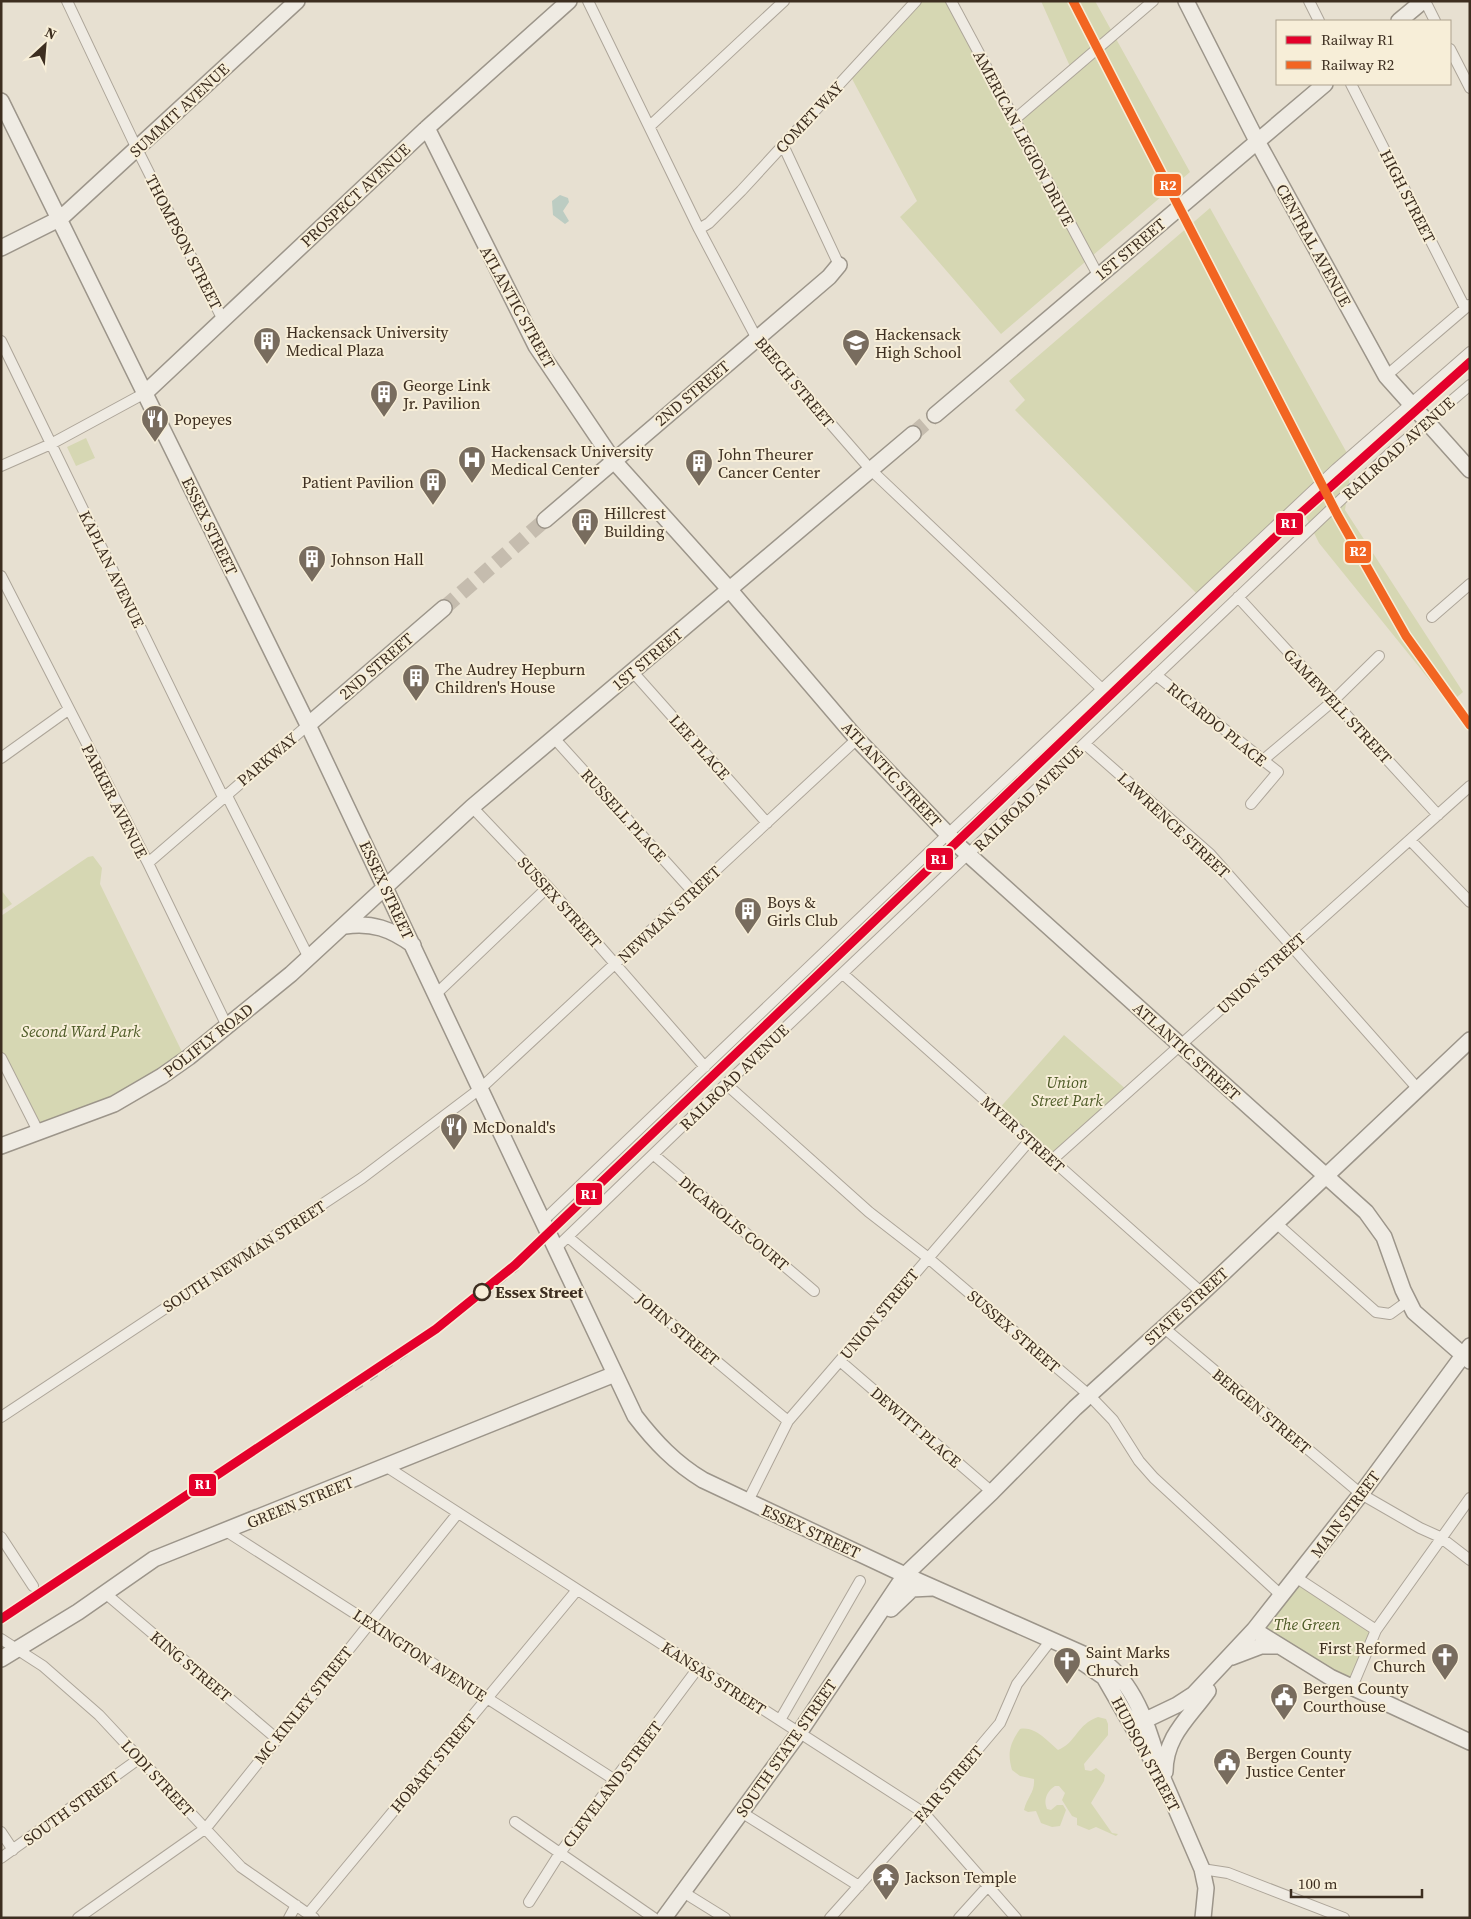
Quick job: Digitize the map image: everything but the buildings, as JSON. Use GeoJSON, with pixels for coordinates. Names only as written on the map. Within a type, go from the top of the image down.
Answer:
{"type":"FeatureCollection","features":[{"type":"Feature","properties":{"kind":"street","name":"THOMPSON STREET"},"geometry":{"type":"LineString","coordinates":[[67,1],[137,149],[223,320]]}},
{"type":"Feature","properties":{"kind":"street","name":"SUMMIT AVENUE"},"geometry":{"type":"LineString","coordinates":[[1,248],[60,218],[296,1]]}},
{"type":"Feature","properties":{"kind":"street","name":"PROSPECT AVENUE"},"geometry":{"type":"LineString","coordinates":[[144,393],[427,128],[570,1]]}},
{"type":"Feature","properties":{"kind":"street","name":"BEECH STREET"},"geometry":{"type":"LineString","coordinates":[[588,1],[699,229],[757,338],[871,470],[1103,690]]}},
{"type":"Feature","properties":{"kind":"street"},"geometry":{"type":"LineString","coordinates":[[650,126],[784,1]]}},
{"type":"Feature","properties":{"kind":"street","name":"COMET WAY"},"geometry":{"type":"LineString","coordinates":[[699,229],[709,223],[916,1]]}},
{"type":"Feature","properties":{"kind":"street","name":"AMERICAN LEGION DRIVE"},"geometry":{"type":"LineString","coordinates":[[951,1],[1098,275]]}},
{"type":"Feature","properties":{"kind":"street"},"geometry":{"type":"LineString","coordinates":[[1014,120],[1153,1]]}},
{"type":"Feature","properties":{"kind":"street","name":"CENTRAL AVENUE"},"geometry":{"type":"LineString","coordinates":[[1186,1],[1257,141],[1386,376],[1470,470]]}},
{"type":"Feature","properties":{"kind":"street"},"geometry":{"type":"LineString","coordinates":[[1309,1],[1318,20]]}},
{"type":"Feature","properties":{"kind":"street"},"geometry":{"type":"LineString","coordinates":[[1400,20],[1424,1],[1434,20]]}},
{"type":"Feature","properties":{"kind":"street"},"geometry":{"type":"LineString","coordinates":[[1451,51],[1470,88]]}},
{"type":"Feature","properties":{"kind":"street","name":"1ST STREET"},"geometry":{"type":"LineString","coordinates":[[935,415],[1324,85]]}},
{"type":"Feature","properties":{"kind":"street","name":"HIGH STREET"},"geometry":{"type":"LineString","coordinates":[[1352,85],[1467,306]]}},
{"type":"Feature","properties":{"kind":"street","name":"ESSEX STREET"},"geometry":{"type":"LineString","coordinates":[[1,101],[308,725],[635,1416],[658,1446],[695,1475],[905,1575],[1108,1665],[1120,1675],[1138,1706],[1138,1723]]}},
{"type":"Feature","properties":{"kind":"street","name":"ATLANTIC STREET"},"geometry":{"type":"LineString","coordinates":[[427,128],[536,346],[613,460],[729,588],[857,739],[948,834],[1366,1212],[1387,1244],[1408,1301],[1414,1312],[1467,1354]]}},
{"type":"Feature","properties":{"kind":"street"},"geometry":{"type":"LineString","coordinates":[[783,145],[839,265]]}},
{"type":"Feature","properties":{"kind":"street","name":"2ND STREET"},"geometry":{"type":"LineString","coordinates":[[544,520],[830,277],[839,265]]}},
{"type":"Feature","properties":{"kind":"street"},"geometry":{"type":"LineString","coordinates":[[1386,376],[1467,306]]}},
{"type":"Feature","properties":{"kind":"street","name":"KAPLAN AVENUE"},"geometry":{"type":"LineString","coordinates":[[1,341],[225,795],[309,958]]}},
{"type":"Feature","properties":{"kind":"street","name":"RAILROAD AVENUE"},"geometry":{"type":"LineString","coordinates":[[543,1221],[948,834],[1336,469],[1470,352]]}},
{"type":"Feature","properties":{"kind":"street","name":"RAILROAD AVENUE"},"geometry":{"type":"LineString","coordinates":[[556,1248],[1388,455],[1470,385]]}},
{"type":"Feature","properties":{"kind":"street"},"geometry":{"type":"LineString","coordinates":[[1,466],[51,444],[144,393]]}},
{"type":"Feature","properties":{"kind":"street","name":"1ST STREET"},"geometry":{"type":"LineString","coordinates":[[386,888],[472,807],[912,434]]}},
{"type":"Feature","properties":{"kind":"street","name":"PARKER AVENUE"},"geometry":{"type":"LineString","coordinates":[[1,576],[148,863],[227,1026]]}},
{"type":"Feature","properties":{"kind":"street"},"geometry":{"type":"LineString","coordinates":[[1432,617],[1470,584]]}},
{"type":"Feature","properties":{"kind":"street","name":"GAMEWELL STREET"},"geometry":{"type":"LineString","coordinates":[[1238,597],[1438,815]]}},
{"type":"Feature","properties":{"kind":"street","name":"2ND STREET"},"geometry":{"type":"LineString","coordinates":[[308,725],[444,608]]}},
{"type":"Feature","properties":{"kind":"street"},"geometry":{"type":"LineString","coordinates":[[1262,761],[1333,701],[1379,656]]}},
{"type":"Feature","properties":{"kind":"street","name":"LEE PLACE"},"geometry":{"type":"LineString","coordinates":[[632,672],[767,823]]}},
{"type":"Feature","properties":{"kind":"street","name":"RICARDO PLACE"},"geometry":{"type":"LineString","coordinates":[[1156,675],[1278,772],[1251,804]]}},
{"type":"Feature","properties":{"kind":"street"},"geometry":{"type":"LineString","coordinates":[[1,758],[68,710]]}},
{"type":"Feature","properties":{"kind":"street","name":"PARKWAY"},"geometry":{"type":"LineString","coordinates":[[148,863],[308,725]]}},
{"type":"Feature","properties":{"kind":"street","name":"RUSSELL PLACE"},"geometry":{"type":"LineString","coordinates":[[554,738],[693,892]]}},
{"type":"Feature","properties":{"kind":"street","name":"NEWMAN STREET"},"geometry":{"type":"LineString","coordinates":[[481,1088],[857,739]]}},
{"type":"Feature","properties":{"kind":"street","name":"LAWRENCE STREET"},"geometry":{"type":"LineString","coordinates":[[1085,744],[1210,854],[1418,1089]]}},
{"type":"Feature","properties":{"kind":"street","name":"UNION STREET"},"geometry":{"type":"LineString","coordinates":[[1052,1160],[1470,786]]}},
{"type":"Feature","properties":{"kind":"street","name":"SUSSEX STREET"},"geometry":{"type":"LineString","coordinates":[[472,807],[548,887],[704,1067]]}},
{"type":"Feature","properties":{"kind":"street"},"geometry":{"type":"LineString","coordinates":[[1410,840],[1470,902]]}},
{"type":"Feature","properties":{"kind":"street"},"geometry":{"type":"LineString","coordinates":[[436,994],[548,887]]}},
{"type":"Feature","properties":{"kind":"street","name":"POLIFLY ROAD"},"geometry":{"type":"LineString","coordinates":[[1,1146],[114,1104],[140,1090],[186,1060],[309,958],[386,888]]}},
{"type":"Feature","properties":{"kind":"street"},"geometry":{"type":"LineString","coordinates":[[345,926],[369,924],[381,926],[413,945]]}},
{"type":"Feature","properties":{"kind":"street","name":"MYER STREET"},"geometry":{"type":"LineString","coordinates":[[843,974],[1202,1293]]}},
{"type":"Feature","properties":{"kind":"street","name":"STATE STREET"},"geometry":{"type":"LineString","coordinates":[[905,1575],[992,1492],[1089,1395],[1202,1293],[1470,1040]]}},
{"type":"Feature","properties":{"kind":"street"},"geometry":{"type":"LineString","coordinates":[[1,1058],[39,1133]]}},
{"type":"Feature","properties":{"kind":"street","name":"SUSSEX STREET"},"geometry":{"type":"LineString","coordinates":[[726,1084],[869,1212],[927,1257],[1089,1395],[1113,1420],[1139,1461],[1154,1478],[1282,1596]]}},
{"type":"Feature","properties":{"kind":"street","name":"SOUTH NEWMAN STREET"},"geometry":{"type":"LineString","coordinates":[[1,1417],[362,1178],[481,1088]]}},
{"type":"Feature","properties":{"kind":"street","name":"UNION STREET"},"geometry":{"type":"LineString","coordinates":[[748,1501],[788,1421],[927,1257],[1030,1140]]}},
{"type":"Feature","properties":{"kind":"street","name":"DICAROLIS COURT"},"geometry":{"type":"LineString","coordinates":[[654,1155],[814,1291]]}},
{"type":"Feature","properties":{"kind":"street"},"geometry":{"type":"LineString","coordinates":[[1276,1223],[1376,1312],[1390,1314],[1408,1301]]}},
{"type":"Feature","properties":{"kind":"street","name":"JOHN STREET"},"geometry":{"type":"LineString","coordinates":[[568,1237],[788,1421]]}},
{"type":"Feature","properties":{"kind":"street","name":"BERGEN STREET"},"geometry":{"type":"LineString","coordinates":[[1163,1328],[1361,1494],[1420,1528],[1440,1537],[1470,1560]]}},
{"type":"Feature","properties":{"kind":"street","name":"MAIN STREET"},"geometry":{"type":"LineString","coordinates":[[1138,1723],[1178,1705],[1194,1694],[1212,1677],[1254,1630],[1297,1578],[1467,1354]]}},
{"type":"Feature","properties":{"kind":"street","name":"DEWITT PLACE"},"geometry":{"type":"LineString","coordinates":[[840,1361],[992,1492]]}},
{"type":"Feature","properties":{"kind":"street","name":"GREEN STREET"},"geometry":{"type":"LineString","coordinates":[[1,1659],[106,1593],[154,1559],[615,1374]]}},
{"type":"Feature","properties":{"kind":"street","name":"KANSAS STREET"},"geometry":{"type":"LineString","coordinates":[[387,1467],[924,1813],[1016,1918]]}},
{"type":"Feature","properties":{"kind":"street"},"geometry":{"type":"LineString","coordinates":[[1352,1686],[1376,1630],[1440,1537],[1470,1498]]}},
{"type":"Feature","properties":{"kind":"street","name":"MC KINLEY STREET"},"geometry":{"type":"LineString","coordinates":[[78,1918],[206,1828],[458,1513]]}},
{"type":"Feature","properties":{"kind":"street","name":"LEXINGTON AVENUE"},"geometry":{"type":"LineString","coordinates":[[226,1531],[615,1780]]}},
{"type":"Feature","properties":{"kind":"street"},"geometry":{"type":"LineString","coordinates":[[1,1537],[33,1586]]}},
{"type":"Feature","properties":{"kind":"street","name":"SOUTH STATE STREET"},"geometry":{"type":"LineString","coordinates":[[664,1918],[799,1733],[905,1575]]}},
{"type":"Feature","properties":{"kind":"street"},"geometry":{"type":"LineString","coordinates":[[1297,1578],[1376,1630]]}},
{"type":"Feature","properties":{"kind":"street"},"geometry":{"type":"LineString","coordinates":[[780,1720],[860,1581]]}},
{"type":"Feature","properties":{"kind":"street"},"geometry":{"type":"LineString","coordinates":[[873,1624],[888,1614],[893,1605],[908,1591],[918,1588],[934,1588]]}},
{"type":"Feature","properties":{"kind":"street","name":"HOBART STREET"},"geometry":{"type":"LineString","coordinates":[[311,1916],[577,1590]]}},
{"type":"Feature","properties":{"kind":"street","name":"KING STREET"},"geometry":{"type":"LineString","coordinates":[[106,1593],[277,1739]]}},
{"type":"Feature","properties":{"kind":"street"},"geometry":{"type":"LineString","coordinates":[[1254,1630],[1330,1677],[1470,1742]]}},
{"type":"Feature","properties":{"kind":"street","name":"LODI STREET"},"geometry":{"type":"LineString","coordinates":[[1,1638],[43,1666],[99,1715],[241,1867],[311,1916]]}},
{"type":"Feature","properties":{"kind":"street","name":"ESSEX STREET"},"geometry":{"type":"LineString","coordinates":[[1051,1640],[1104,1677]]}},
{"type":"Feature","properties":{"kind":"street","name":"FAIR STREET"},"geometry":{"type":"LineString","coordinates":[[830,1918],[924,1813],[1000,1723],[1016,1684],[1051,1640]]}},
{"type":"Feature","properties":{"kind":"street"},"geometry":{"type":"LineString","coordinates":[[1227,1660],[1261,1646],[1280,1646]]}},
{"type":"Feature","properties":{"kind":"street","name":"CLEVELAND STREET"},"geometry":{"type":"LineString","coordinates":[[529,1902],[560,1853],[698,1668]]}},
{"type":"Feature","properties":{"kind":"street","name":"HUDSON STREET"},"geometry":{"type":"LineString","coordinates":[[1104,1677],[1138,1723],[1202,1869],[1206,1888],[1203,1918]]}},
{"type":"Feature","properties":{"kind":"street","name":"MAIN STREET"},"geometry":{"type":"LineString","coordinates":[[1164,1781],[1165,1755],[1191,1711],[1207,1692],[1212,1677]]}},
{"type":"Feature","properties":{"kind":"street","name":"SOUTH STREET"},"geometry":{"type":"LineString","coordinates":[[1,1858],[140,1758]]}},
{"type":"Feature","properties":{"kind":"street"},"geometry":{"type":"LineString","coordinates":[[741,1812],[859,1886]]}},
{"type":"Feature","properties":{"kind":"street"},"geometry":{"type":"LineString","coordinates":[[515,1822],[654,1918]]}},
{"type":"Feature","properties":{"kind":"street"},"geometry":{"type":"LineString","coordinates":[[1,1832],[13,1850]]}},
{"type":"Feature","properties":{"kind":"street"},"geometry":{"type":"LineString","coordinates":[[1202,1869],[1228,1873],[1344,1918]]}},
{"type":"Feature","properties":{"kind":"street"},"geometry":{"type":"LineString","coordinates":[[960,1918],[988,1886]]}},
{"type":"Feature","properties":{"kind":"street"},"geometry":{"type":"LineString","coordinates":[[683,1892],[725,1918]]}},
{"type":"Feature","properties":{"kind":"street"},"geometry":{"type":"LineString","coordinates":[[289,1918],[296,1905]]}},
{"type":"Feature","properties":{"kind":"green space"},"geometry":{"type":"Polygon","coordinates":[[[918,1],[954,1],[1017,118],[1072,71],[1041,1],[1095,1],[1190,172],[1001,334],[900,217],[917,201],[850,75],[918,1]]]}},
{"type":"Feature","properties":{"kind":"green space"},"geometry":{"type":"Polygon","coordinates":[[[1210,208],[1352,462],[1345,510],[1463,692],[1449,704],[1319,543],[1302,509],[1202,599],[1015,410],[1025,400],[1009,381],[1210,208]]]}},
{"type":"Feature","properties":{"kind":"green space"},"geometry":{"type":"Polygon","coordinates":[[[86,438],[95,458],[76,466],[67,447],[86,438]]]}},
{"type":"Feature","properties":{"kind":"green space","name":"Second Ward Park"},"geometry":{"type":"Polygon","coordinates":[[[93,856],[102,868],[100,884],[186,1060],[166,1074],[39,1133],[1,1058],[1,916],[88,857],[93,856]]]}},
{"type":"Feature","properties":{"kind":"green space"},"geometry":{"type":"Polygon","coordinates":[[[1,890],[12,904],[1,911],[1,890]]]}},
{"type":"Feature","properties":{"kind":"green space","name":"Union Street Park"},"geometry":{"type":"Polygon","coordinates":[[[1064,1035],[1128,1091],[1052,1160],[997,1111],[1064,1035]]]}},
{"type":"Feature","properties":{"kind":"green space","name":"The Green"},"geometry":{"type":"Polygon","coordinates":[[[1297,1578],[1376,1630],[1352,1687],[1254,1630],[1297,1578]]]}},
{"type":"Feature","properties":{"kind":"green space"},"geometry":{"type":"Polygon","coordinates":[[[1098,1717],[1106,1719],[1108,1735],[1084,1764],[1085,1770],[1091,1771],[1096,1768],[1105,1775],[1104,1781],[1091,1803],[1112,1833],[1118,1834],[1116,1836],[1096,1827],[1089,1830],[1077,1825],[1077,1818],[1072,1816],[1062,1800],[1065,1793],[1059,1786],[1055,1786],[1050,1790],[1045,1802],[1047,1809],[1051,1810],[1057,1805],[1063,1805],[1066,1810],[1060,1826],[1052,1827],[1041,1823],[1036,1811],[1028,1812],[1024,1810],[1032,1792],[1034,1779],[1020,1776],[1012,1770],[1010,1748],[1014,1739],[1020,1729],[1031,1730],[1058,1750],[1069,1743],[1085,1724],[1098,1717]]]}},
{"type":"Feature","properties":{"kind":"shaded area"},"geometry":{"type":"Polygon","coordinates":[[[560,195],[568,198],[569,202],[563,211],[569,221],[565,224],[553,215],[552,201],[560,195]]]}},
{"type":"Feature","properties":{"kind":"tunnel"},"geometry":{"type":"LineString","coordinates":[[913,434],[935,415]]}},
{"type":"Feature","properties":{"kind":"tunnel"},"geometry":{"type":"LineString","coordinates":[[444,608],[545,520]]}},
{"type":"Feature","properties":{"kind":"railway"},"geometry":{"type":"LineString","coordinates":[[1073,1],[1338,516],[1406,636],[1470,725]]}},
{"type":"Feature","properties":{"kind":"railway"},"geometry":{"type":"LineString","coordinates":[[277,1435],[360,1387],[439,1332],[518,1269]]}},
{"type":"Feature","properties":{"kind":"rail line","name":"R2"},"geometry":{"type":"LineString","coordinates":[[1073,1],[1338,516],[1406,636],[1470,725]]}},
{"type":"Feature","properties":{"kind":"rail line","name":"R1"},"geometry":{"type":"LineString","coordinates":[[1,1619],[436,1329],[515,1265],[1289,524],[1470,362]]}},
{"type":"Feature","properties":{"kind":"place","name":"Hackensack University Medical Plaza"},"geometry":{"type":"Point","coordinates":[267,365]}},
{"type":"Feature","properties":{"kind":"place","name":"Hackensack High School"},"geometry":{"type":"Point","coordinates":[856,367]}},
{"type":"Feature","properties":{"kind":"place","name":"George Link Jr. Pavilion"},"geometry":{"type":"Point","coordinates":[384,418]}},
{"type":"Feature","properties":{"kind":"place","name":"Popeyes"},"geometry":{"type":"Point","coordinates":[155,443]}},
{"type":"Feature","properties":{"kind":"place","name":"Hackensack University Medical Center"},"geometry":{"type":"Point","coordinates":[472,484]}},
{"type":"Feature","properties":{"kind":"place","name":"John Theurer Cancer Center"},"geometry":{"type":"Point","coordinates":[699,487]}},
{"type":"Feature","properties":{"kind":"place","name":"Patient Pavilion"},"geometry":{"type":"Point","coordinates":[433,506]}},
{"type":"Feature","properties":{"kind":"place","name":"Hillcrest Building"},"geometry":{"type":"Point","coordinates":[585,546]}},
{"type":"Feature","properties":{"kind":"place","name":"Johnson Hall"},"geometry":{"type":"Point","coordinates":[312,583]}},
{"type":"Feature","properties":{"kind":"place","name":"The Audrey Hepburn Children's House"},"geometry":{"type":"Point","coordinates":[416,702]}},
{"type":"Feature","properties":{"kind":"place","name":"Boys & Girls Club"},"geometry":{"type":"Point","coordinates":[748,935]}},
{"type":"Feature","properties":{"kind":"place","name":"McDonald's"},"geometry":{"type":"Point","coordinates":[454,1151]}},
{"type":"Feature","properties":{"kind":"place","name":"Essex Street"},"geometry":{"type":"Point","coordinates":[482,1292]}},
{"type":"Feature","properties":{"kind":"place","name":"First Reformed Church"},"geometry":{"type":"Point","coordinates":[1445,1681]}},
{"type":"Feature","properties":{"kind":"place","name":"Saint Marks Church"},"geometry":{"type":"Point","coordinates":[1067,1685]}},
{"type":"Feature","properties":{"kind":"place","name":"Bergen County Courthouse"},"geometry":{"type":"Point","coordinates":[1284,1721]}},
{"type":"Feature","properties":{"kind":"place","name":"Bergen County Justice Center"},"geometry":{"type":"Point","coordinates":[1227,1786]}},
{"type":"Feature","properties":{"kind":"place","name":"Jackson Temple"},"geometry":{"type":"Point","coordinates":[886,1901]}}]}
